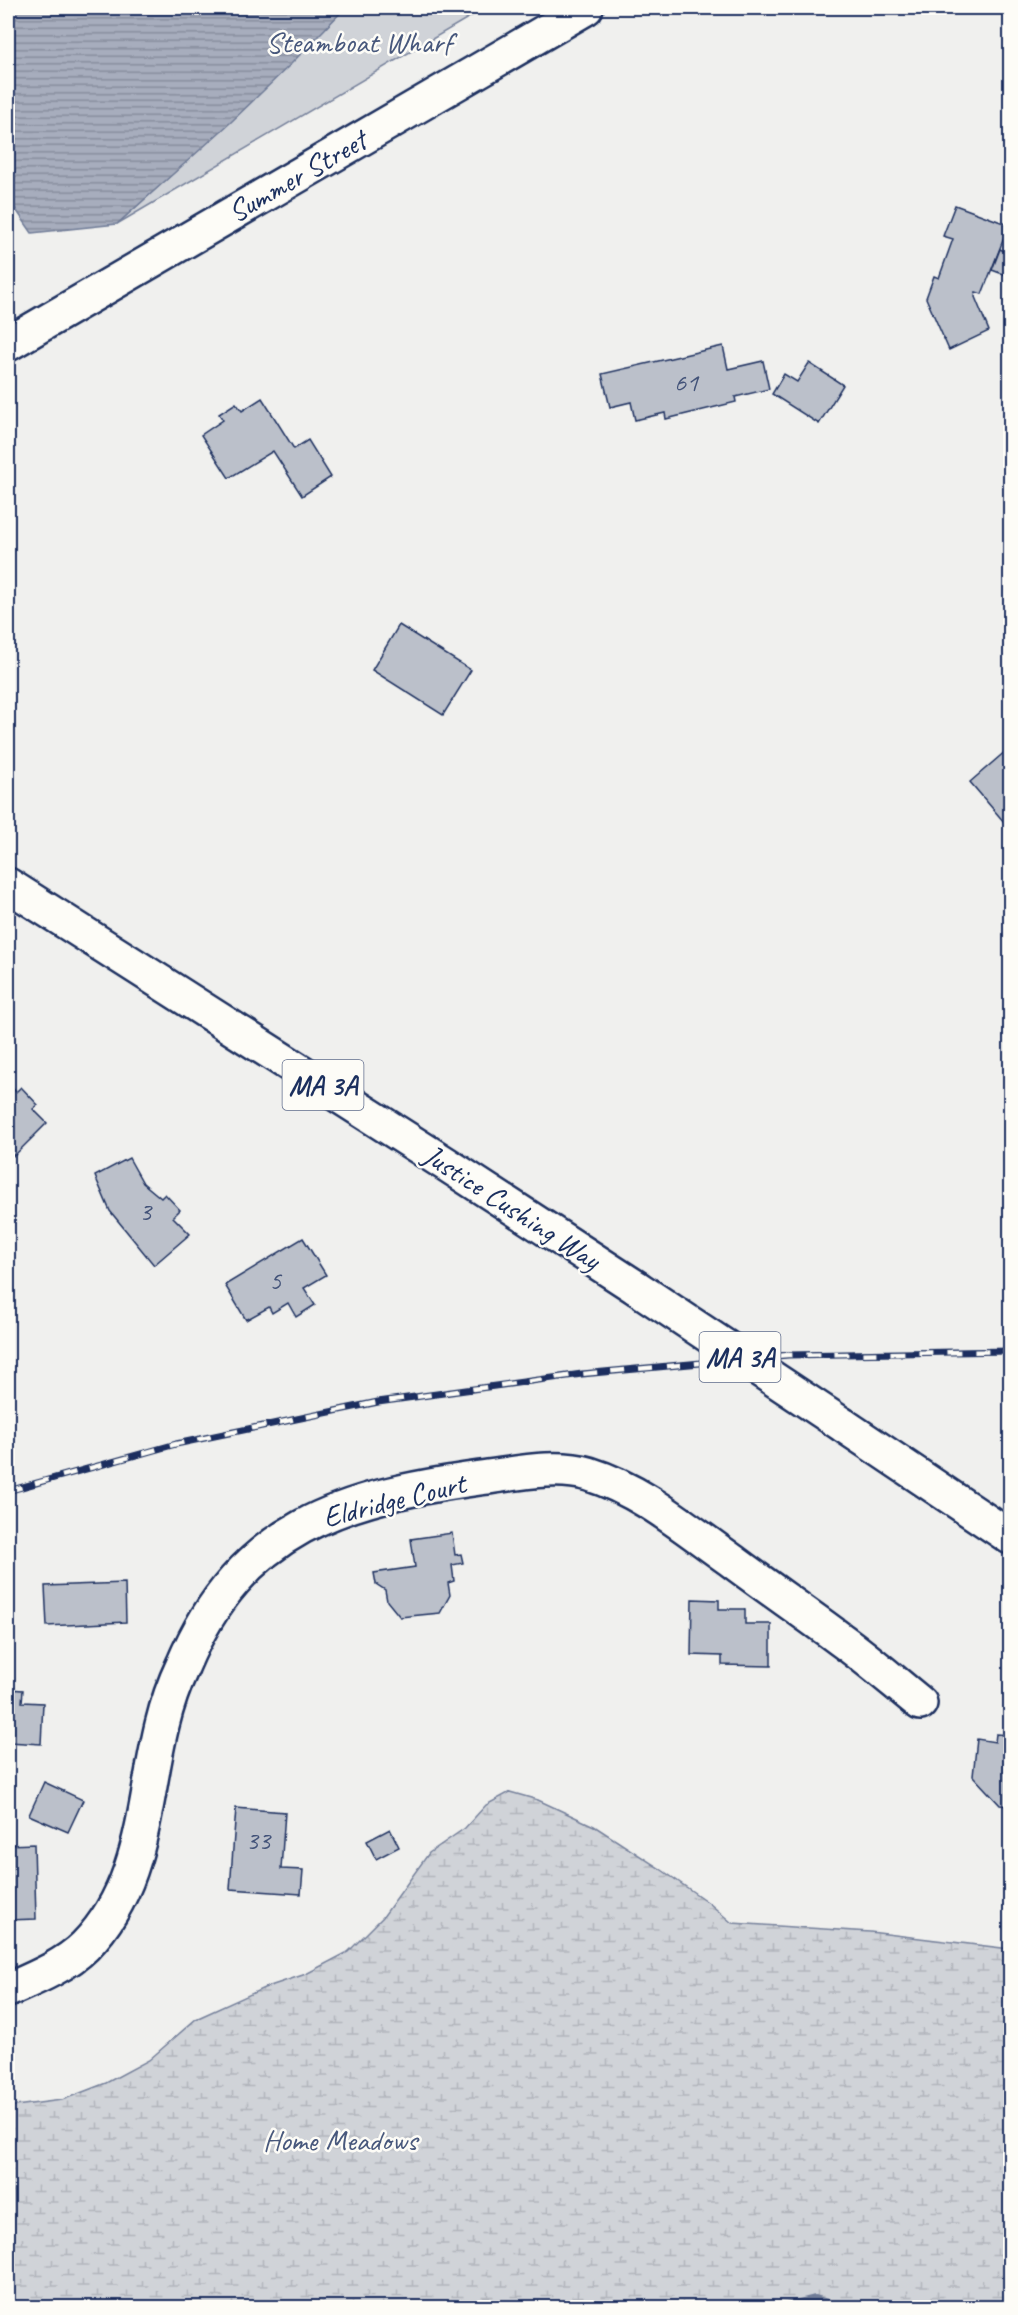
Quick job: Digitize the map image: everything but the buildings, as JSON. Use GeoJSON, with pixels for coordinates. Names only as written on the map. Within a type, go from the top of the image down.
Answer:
{"type":"FeatureCollection","features":[{"type":"Feature","properties":{"kind":"main road","name":"Summer Street"},"geometry":{"type":"LineString","coordinates":[[8,344],[586,8]]}},
{"type":"Feature","properties":{"kind":"main road","name":"Justice Cushing Way"},"geometry":{"type":"LineString","coordinates":[[8,885],[637,1288],[1011,1538]]}},
{"type":"Feature","properties":{"kind":"main road","name":"Eldridge Court"},"geometry":{"type":"LineString","coordinates":[[8,1990],[35,1978],[84,1947],[120,1898],[130,1875],[141,1838],[162,1724],[172,1690],[188,1653],[218,1603],[256,1557],[275,1542],[323,1515],[360,1503],[397,1493],[489,1477],[561,1471],[590,1474],[617,1486],[681,1524],[841,1639],[920,1703]]}},
{"type":"Feature","properties":{"kind":"green space","name":"Steamboat Wharf"},"geometry":{"type":"Polygon","coordinates":[[[345,8],[485,8],[117,224],[290,64],[345,8]]]}},
{"type":"Feature","properties":{"kind":"green space","name":"Home Meadows"},"geometry":{"type":"Polygon","coordinates":[[[510,1792],[538,1800],[594,1826],[709,1903],[732,1923],[870,1932],[1010,1949],[1010,2307],[8,2307],[8,2107],[62,2100],[106,2083],[149,2060],[196,2019],[264,1988],[306,1974],[348,1952],[383,1917],[429,1853],[465,1828],[486,1805],[510,1792]]]}},
{"type":"Feature","properties":{"kind":"water"},"geometry":{"type":"Polygon","coordinates":[[[8,8],[345,8],[230,123],[117,224],[32,233],[8,198],[8,8]]]}},
{"type":"Feature","properties":{"kind":"waterway"},"geometry":{"type":"LineString","coordinates":[[782,2308],[815,2300],[838,2308]]}},
{"type":"Feature","properties":{"kind":"railway"},"geometry":{"type":"LineString","coordinates":[[8,1491],[176,1444],[378,1402],[582,1374],[788,1355],[1010,1351]]}}]}
